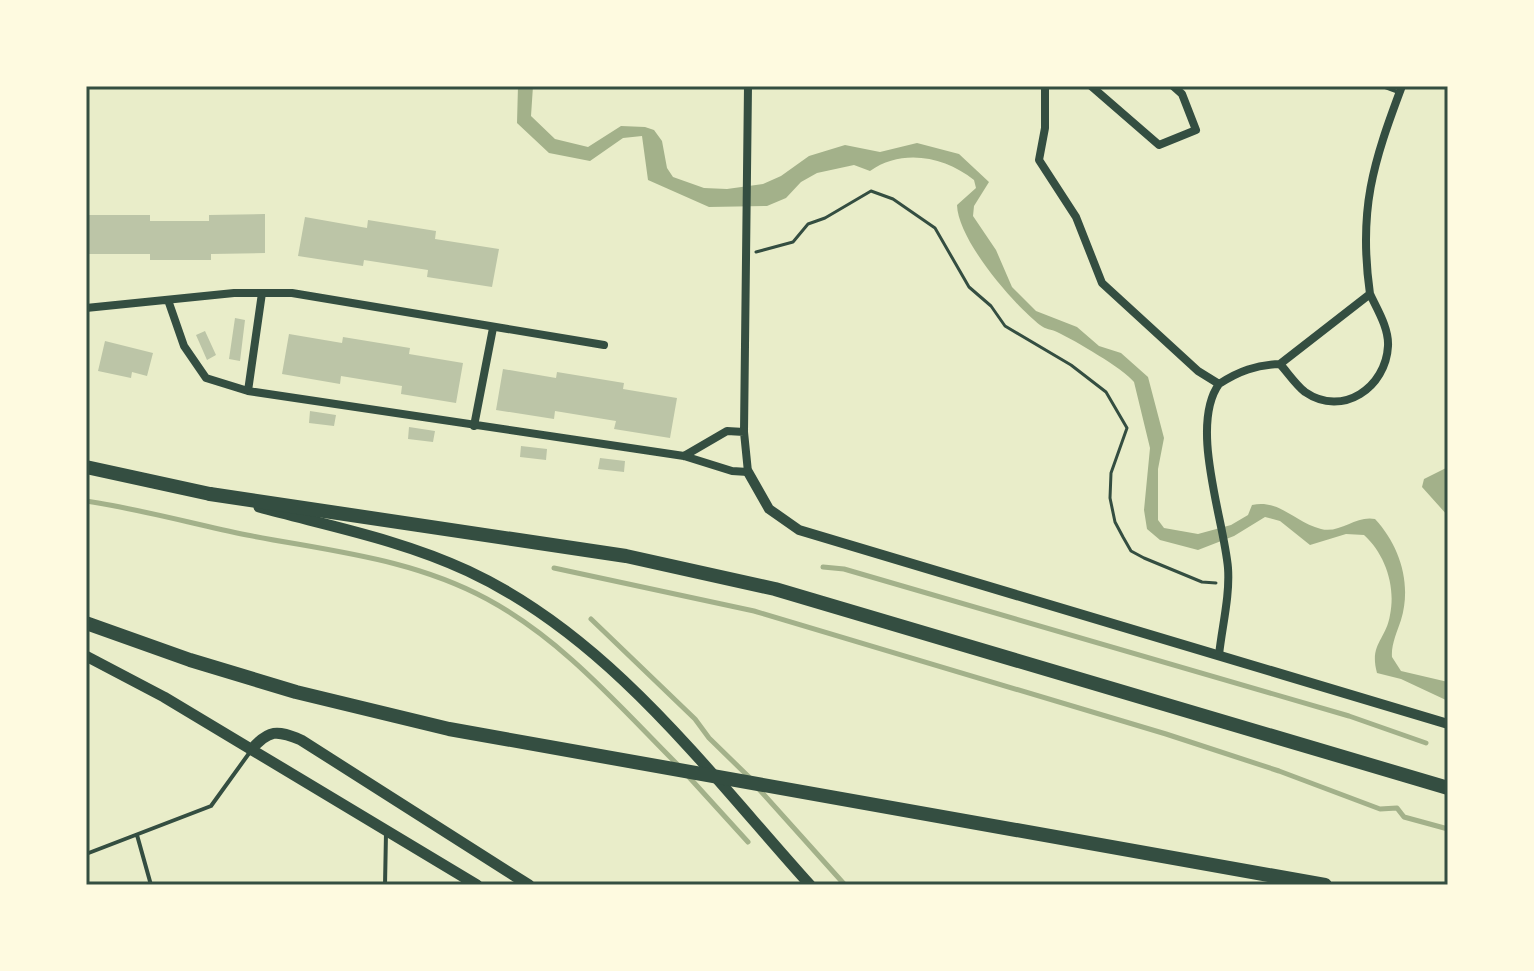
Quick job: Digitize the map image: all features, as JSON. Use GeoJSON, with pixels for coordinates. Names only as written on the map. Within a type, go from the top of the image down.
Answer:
{"type":"FeatureCollection","features":[{"type":"Feature","properties":{"kind":"highway"},"geometry":{"type":"LineString","coordinates":[[86,467],[210,494],[626,556],[775,589],[1448,788]]}},
{"type":"Feature","properties":{"kind":"highway"},"geometry":{"type":"LineString","coordinates":[[86,623],[190,660],[296,692],[449,729],[1325,885]]}},
{"type":"Feature","properties":{"kind":"main road"},"geometry":{"type":"LineString","coordinates":[[210,494],[375,537],[434,557],[470,572],[554,622],[621,678],[810,885]]}},
{"type":"Feature","properties":{"kind":"main road"},"geometry":{"type":"LineString","coordinates":[[86,656],[477,885]]}},
{"type":"Feature","properties":{"kind":"main road"},"geometry":{"type":"LineString","coordinates":[[251,750],[265,734],[277,730],[301,740],[529,885]]}},
{"type":"Feature","properties":{"kind":"street"},"geometry":{"type":"LineString","coordinates":[[748,86],[744,432],[748,472],[769,509],[799,530],[1448,724]]}},
{"type":"Feature","properties":{"kind":"street"},"geometry":{"type":"LineString","coordinates":[[1045,86],[1045,128],[1039,160],[1076,217],[1102,283],[1198,371],[1219,384]]}},
{"type":"Feature","properties":{"kind":"street"},"geometry":{"type":"LineString","coordinates":[[1091,86],[1159,145],[1196,130],[1182,94],[1173,86]]}},
{"type":"Feature","properties":{"kind":"street"},"geometry":{"type":"LineString","coordinates":[[1280,364],[1305,392],[1329,401],[1360,397],[1382,375],[1388,343],[1370,294],[1365,229],[1368,188],[1401,89]]}},
{"type":"Feature","properties":{"kind":"street"},"geometry":{"type":"LineString","coordinates":[[248,391],[262,293]]}},
{"type":"Feature","properties":{"kind":"street"},"geometry":{"type":"LineString","coordinates":[[86,308],[292,293],[604,345]]}},
{"type":"Feature","properties":{"kind":"street"},"geometry":{"type":"LineString","coordinates":[[1219,655],[1228,580],[1217,518],[1208,415],[1211,395],[1219,384],[1237,372],[1259,365],[1280,364],[1370,294]]}},
{"type":"Feature","properties":{"kind":"street"},"geometry":{"type":"LineString","coordinates":[[168,300],[184,346],[206,378],[248,391],[684,456],[732,471],[748,472]]}},
{"type":"Feature","properties":{"kind":"street"},"geometry":{"type":"LineString","coordinates":[[474,426],[493,328]]}},
{"type":"Feature","properties":{"kind":"street"},"geometry":{"type":"LineString","coordinates":[[684,456],[727,431],[744,432]]}},
{"type":"Feature","properties":{"kind":"lane"},"geometry":{"type":"LineString","coordinates":[[1382,86],[1401,89]]}},
{"type":"Feature","properties":{"kind":"lane"},"geometry":{"type":"LineString","coordinates":[[86,854],[211,806],[251,750]]}},
{"type":"Feature","properties":{"kind":"lane"},"geometry":{"type":"LineString","coordinates":[[385,885],[386,830]]}},
{"type":"Feature","properties":{"kind":"lane"},"geometry":{"type":"LineString","coordinates":[[137,835],[151,885]]}},
{"type":"Feature","properties":{"kind":"path"},"geometry":{"type":"LineString","coordinates":[[748,254],[793,242],[808,224],[825,218],[871,191],[893,199],[935,228],[969,287],[991,306],[1005,326],[1071,365],[1106,392],[1127,428],[1111,473],[1110,498],[1115,522],[1131,551],[1202,582],[1217,583]]}},
{"type":"Feature","properties":{"kind":"shaded area"},"geometry":{"type":"Polygon","coordinates":[[[518,86],[533,86],[531,116],[555,139],[588,147],[621,126],[645,127],[654,130],[662,141],[667,168],[673,177],[704,188],[727,189],[763,184],[781,176],[809,156],[845,145],[880,152],[917,143],[959,154],[989,182],[974,206],[973,216],[996,250],[1012,287],[1036,311],[1077,327],[1099,346],[1121,353],[1148,377],[1164,438],[1158,469],[1158,520],[1164,528],[1198,534],[1231,525],[1248,515],[1252,505],[1262,504],[1279,508],[1311,526],[1328,530],[1368,518],[1375,519],[1397,553],[1404,579],[1404,606],[1392,657],[1401,671],[1448,682],[1448,701],[1401,679],[1377,673],[1375,655],[1388,623],[1390,582],[1378,551],[1364,535],[1346,534],[1310,545],[1280,521],[1265,517],[1234,536],[1198,550],[1160,540],[1147,529],[1144,510],[1150,448],[1134,382],[1086,348],[1042,327],[1002,287],[977,253],[960,219],[957,205],[976,188],[974,180],[963,172],[924,158],[896,159],[870,171],[854,165],[817,173],[801,182],[786,198],[767,206],[709,207],[648,180],[642,136],[623,138],[590,161],[549,153],[517,123],[518,86]]]}},
{"type":"Feature","properties":{"kind":"shaded area"},"geometry":{"type":"Polygon","coordinates":[[[1448,467],[1448,516],[1422,487],[1424,479],[1448,467]]]}},
{"type":"Feature","properties":{"kind":"building"},"geometry":{"type":"Polygon","coordinates":[[[265,214],[265,253],[211,254],[211,260],[150,260],[150,254],[86,254],[86,215],[150,215],[150,221],[209,221],[209,215],[265,214]]]}},
{"type":"Feature","properties":{"kind":"building"},"geometry":{"type":"Polygon","coordinates":[[[305,217],[367,228],[368,220],[436,231],[435,239],[499,249],[492,287],[427,277],[428,270],[364,260],[363,266],[298,256],[305,217]]]}},
{"type":"Feature","properties":{"kind":"building"},"geometry":{"type":"Polygon","coordinates":[[[235,318],[245,320],[240,361],[229,359],[235,318]]]}},
{"type":"Feature","properties":{"kind":"building"},"geometry":{"type":"Polygon","coordinates":[[[205,331],[216,355],[207,360],[196,335],[205,331]]]}},
{"type":"Feature","properties":{"kind":"building"},"geometry":{"type":"Polygon","coordinates":[[[289,334],[342,343],[343,337],[410,348],[409,354],[463,363],[456,403],[401,394],[402,386],[341,376],[340,384],[282,374],[289,334]]]}},
{"type":"Feature","properties":{"kind":"building"},"geometry":{"type":"Polygon","coordinates":[[[105,341],[153,353],[147,376],[132,372],[131,378],[98,371],[105,341]]]}},
{"type":"Feature","properties":{"kind":"building"},"geometry":{"type":"Polygon","coordinates":[[[503,369],[556,378],[557,372],[624,383],[623,389],[677,398],[670,438],[614,429],[616,421],[555,411],[554,419],[496,410],[503,369]]]}},
{"type":"Feature","properties":{"kind":"building"},"geometry":{"type":"Polygon","coordinates":[[[310,411],[336,415],[334,426],[309,423],[310,411]]]}},
{"type":"Feature","properties":{"kind":"building"},"geometry":{"type":"Polygon","coordinates":[[[409,427],[435,431],[433,442],[408,439],[409,427]]]}},
{"type":"Feature","properties":{"kind":"building"},"geometry":{"type":"Polygon","coordinates":[[[521,446],[547,449],[546,460],[520,457],[521,446]]]}},
{"type":"Feature","properties":{"kind":"building"},"geometry":{"type":"Polygon","coordinates":[[[600,458],[625,461],[624,472],[598,469],[600,458]]]}},
{"type":"Feature","properties":{"kind":"waterway"},"geometry":{"type":"LineString","coordinates":[[86,501],[369,558],[458,585],[515,615],[541,634],[612,698],[679,766]]}},
{"type":"Feature","properties":{"kind":"waterway"},"geometry":{"type":"LineString","coordinates":[[823,567],[844,569],[1349,716],[1426,743]]}},
{"type":"Feature","properties":{"kind":"waterway"},"geometry":{"type":"LineString","coordinates":[[554,568],[754,611],[1166,734],[1279,771],[1380,809],[1397,808],[1404,817],[1448,829]]}},
{"type":"Feature","properties":{"kind":"waterway"},"geometry":{"type":"LineString","coordinates":[[591,619],[695,719],[709,738],[751,779]]}},
{"type":"Feature","properties":{"kind":"waterway"},"geometry":{"type":"LineString","coordinates":[[688,776],[748,842]]}},
{"type":"Feature","properties":{"kind":"waterway"},"geometry":{"type":"LineString","coordinates":[[757,787],[845,885]]}}]}
